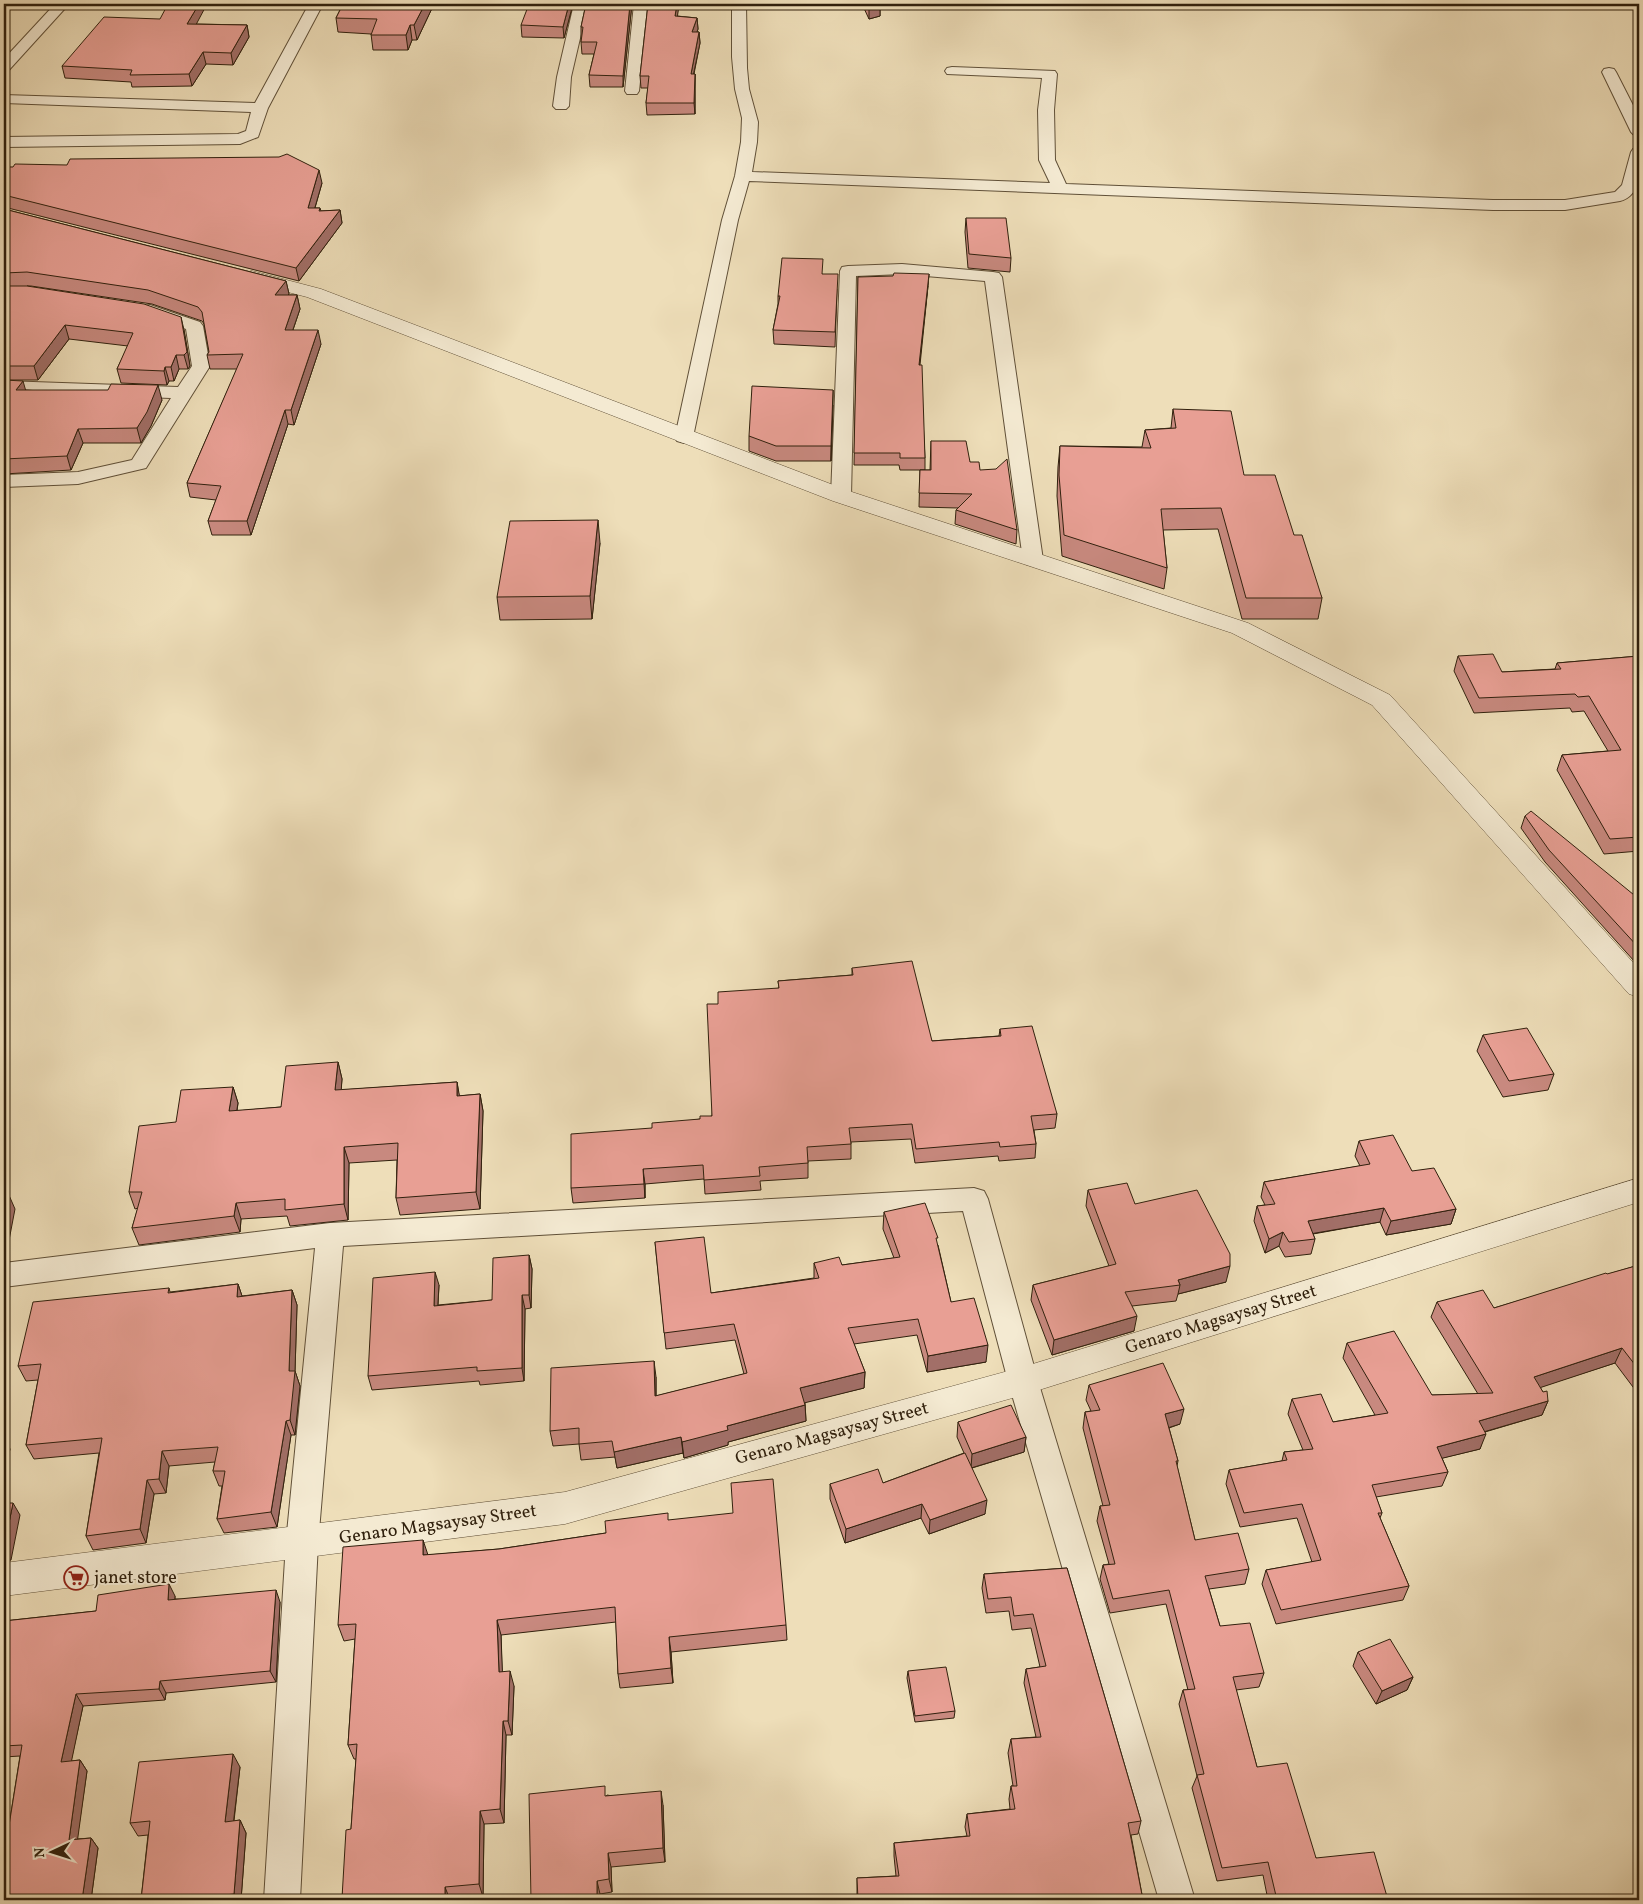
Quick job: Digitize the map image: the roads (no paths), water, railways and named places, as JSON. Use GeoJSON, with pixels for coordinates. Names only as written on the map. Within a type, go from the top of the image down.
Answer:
{"type":"FeatureCollection","features":[{"type":"Feature","properties":{"kind":"street"},"geometry":{"type":"LineString","coordinates":[[4,67],[62,4]]}},
{"type":"Feature","properties":{"kind":"street"},"geometry":{"type":"LineString","coordinates":[[4,142],[240,139],[253,134],[260,108],[316,4]]}},
{"type":"Feature","properties":{"kind":"street"},"geometry":{"type":"LineString","coordinates":[[561,106],[564,77],[581,4]]}},
{"type":"Feature","properties":{"kind":"street"},"geometry":{"type":"LineString","coordinates":[[632,91],[641,4]]}},
{"type":"Feature","properties":{"kind":"street"},"geometry":{"type":"LineString","coordinates":[[684,437],[730,220],[743,176],[750,137],[750,119],[743,92],[739,64],[737,34],[739,4]]}},
{"type":"Feature","properties":{"kind":"street"},"geometry":{"type":"LineString","coordinates":[[952,71],[1050,74],[1046,110],[1047,160],[1060,187]]}},
{"type":"Feature","properties":{"kind":"street"},"geometry":{"type":"LineString","coordinates":[[1609,72],[1639,132]]}},
{"type":"Feature","properties":{"kind":"street"},"geometry":{"type":"LineString","coordinates":[[4,99],[260,108]]}},
{"type":"Feature","properties":{"kind":"street"},"geometry":{"type":"LineString","coordinates":[[743,176],[1564,205],[1620,196],[1630,186],[1636,170],[1639,152]]}},
{"type":"Feature","properties":{"kind":"street"},"geometry":{"type":"LineString","coordinates":[[841,496],[848,271],[902,269],[993,277],[1033,560]]}},
{"type":"Feature","properties":{"kind":"street"},"geometry":{"type":"LineString","coordinates":[[229,271],[314,293],[841,496],[1240,628],[1381,700],[1639,987]]}},
{"type":"Feature","properties":{"kind":"street"},"geometry":{"type":"LineString","coordinates":[[4,481],[78,478],[139,464],[201,366],[194,326],[151,310],[132,308]]}},
{"type":"Feature","properties":{"kind":"street"},"geometry":{"type":"LineString","coordinates":[[4,386],[183,394]]}},
{"type":"Feature","properties":{"kind":"street","name":"Genaro Magsaysay Street"},"geometry":{"type":"LineString","coordinates":[[4,1580],[565,1508],[1023,1381],[1639,1190]]}},
{"type":"Feature","properties":{"kind":"street"},"geometry":{"type":"LineString","coordinates":[[4,1275],[330,1235],[974,1199],[1023,1381],[1177,1900]]}},
{"type":"Feature","properties":{"kind":"street"},"geometry":{"type":"LineString","coordinates":[[282,1900],[302,1543],[330,1235]]}},
{"type":"Feature","properties":{"kind":"place","name":"janet store"},"geometry":{"type":"Point","coordinates":[76,1578]}}]}
